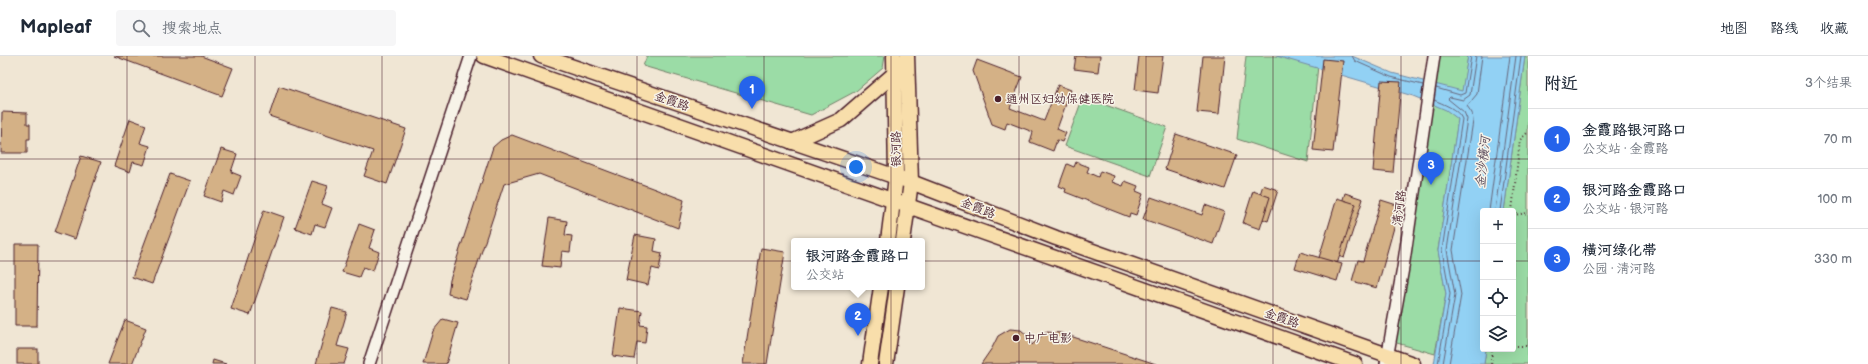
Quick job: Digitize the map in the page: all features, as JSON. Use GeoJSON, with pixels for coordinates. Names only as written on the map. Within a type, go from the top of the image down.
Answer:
{"type":"FeatureCollection","features":[{"type":"Feature","properties":{"kind":"main road","name":"金霞路"},"geometry":{"type":"LineString","coordinates":[[484,56],[1355,364]]}},
{"type":"Feature","properties":{"kind":"main road","name":"金霞路"},"geometry":{"type":"LineString","coordinates":[[541,56],[911,182],[1056,238],[1387,360],[1413,364]]}},
{"type":"Feature","properties":{"kind":"main road","name":"银河路"},"geometry":{"type":"LineString","coordinates":[[888,238],[896,178],[894,56]]}},
{"type":"Feature","properties":{"kind":"main road","name":"银河路"},"geometry":{"type":"LineString","coordinates":[[903,238],[911,182],[907,56]]}},
{"type":"Feature","properties":{"kind":"main road"},"geometry":{"type":"LineString","coordinates":[[792,142],[841,120],[894,74]]}},
{"type":"Feature","properties":{"kind":"main road"},"geometry":{"type":"LineString","coordinates":[[870,364],[881,290]]}},
{"type":"Feature","properties":{"kind":"main road"},"geometry":{"type":"LineString","coordinates":[[886,364],[897,290]]}},
{"type":"Feature","properties":{"kind":"street"},"geometry":{"type":"LineString","coordinates":[[369,364],[471,56]]}},
{"type":"Feature","properties":{"kind":"street","name":"清河路"},"geometry":{"type":"LineString","coordinates":[[1387,360],[1403,268],[1434,56]]}},
{"type":"Feature","properties":{"kind":"path"},"geometry":{"type":"LineString","coordinates":[[1512,208],[1520,140],[1528,132]]}},
{"type":"Feature","properties":{"kind":"path"},"geometry":{"type":"LineString","coordinates":[[1516,215],[1528,213]]}},
{"type":"Feature","properties":{"kind":"path"},"geometry":{"type":"LineString","coordinates":[[1516,346],[1528,346]]}},
{"type":"Feature","properties":{"kind":"path"},"geometry":{"type":"LineString","coordinates":[[1491,364],[1492,352]]}},
{"type":"Feature","properties":{"kind":"green space"},"geometry":{"type":"Polygon","coordinates":[[[647,56],[885,56],[883,68],[856,91],[811,115],[643,66],[647,56]]]}},
{"type":"Feature","properties":{"kind":"green space"},"geometry":{"type":"Polygon","coordinates":[[[1246,56],[1319,56],[1308,162],[1237,139],[1246,56]]]}},
{"type":"Feature","properties":{"kind":"green space"},"geometry":{"type":"Polygon","coordinates":[[[1434,56],[1468,56],[1438,250],[1446,294],[1435,354],[1390,341],[1434,56]]]}},
{"type":"Feature","properties":{"kind":"green space"},"geometry":{"type":"Polygon","coordinates":[[[1525,56],[1528,56],[1528,364],[1484,364],[1486,352],[1516,352],[1516,208],[1504,208],[1525,56]]]}},
{"type":"Feature","properties":{"kind":"green space"},"geometry":{"type":"Polygon","coordinates":[[[1083,97],[1167,127],[1150,176],[1065,146],[1083,97]]]}},
{"type":"Feature","properties":{"kind":"water","name":"金沙横河"},"geometry":{"type":"Polygon","coordinates":[[[1276,56],[1352,56],[1392,73],[1462,91],[1468,56],[1525,56],[1504,208],[1480,208],[1480,352],[1486,352],[1484,364],[1434,364],[1446,294],[1438,251],[1458,119],[1446,110],[1413,96],[1276,56]]]}},
{"type":"Feature","properties":{"kind":"building"},"geometry":{"type":"Polygon","coordinates":[[[114,56],[201,56],[233,68],[222,96],[114,56]]]}},
{"type":"Feature","properties":{"kind":"building"},"geometry":{"type":"Polygon","coordinates":[[[1076,56],[1100,56],[1098,72],[1074,69],[1076,56]]]}},
{"type":"Feature","properties":{"kind":"building"},"geometry":{"type":"Polygon","coordinates":[[[1139,56],[1163,56],[1158,93],[1135,90],[1139,56]]]}},
{"type":"Feature","properties":{"kind":"building"},"geometry":{"type":"Polygon","coordinates":[[[1203,56],[1225,56],[1219,114],[1197,112],[1203,56]]]}},
{"type":"Feature","properties":{"kind":"building"},"geometry":{"type":"Polygon","coordinates":[[[1323,59],[1343,61],[1333,152],[1313,150],[1323,59]]]}},
{"type":"Feature","properties":{"kind":"building","name":"通州区妇幼保健医院"},"geometry":{"type":"Polygon","coordinates":[[[977,60],[1022,77],[1010,108],[1044,121],[1058,85],[1071,90],[1057,129],[1066,133],[1062,142],[1057,140],[1053,151],[1030,142],[1033,132],[1007,122],[1005,129],[992,124],[973,71],[977,60]]]}},
{"type":"Feature","properties":{"kind":"building"},"geometry":{"type":"Polygon","coordinates":[[[1381,81],[1401,82],[1393,173],[1373,171],[1381,81]]]}},
{"type":"Feature","properties":{"kind":"building"},"geometry":{"type":"Polygon","coordinates":[[[279,86],[406,129],[387,184],[364,176],[373,151],[269,116],[279,86]]]}},
{"type":"Feature","properties":{"kind":"building"},"geometry":{"type":"Polygon","coordinates":[[[2,112],[27,113],[27,124],[30,124],[30,139],[27,139],[27,153],[1,153],[2,112]]]}},
{"type":"Feature","properties":{"kind":"building"},"geometry":{"type":"Polygon","coordinates":[[[130,119],[146,125],[140,143],[150,146],[144,165],[133,162],[130,172],[114,166],[130,119]]]}},
{"type":"Feature","properties":{"kind":"building"},"geometry":{"type":"Polygon","coordinates":[[[1176,134],[1237,155],[1225,189],[1165,169],[1176,134]]]}},
{"type":"Feature","properties":{"kind":"building"},"geometry":{"type":"Polygon","coordinates":[[[512,135],[684,200],[678,228],[539,174],[504,184],[466,299],[448,294],[450,280],[493,147],[501,140],[512,135]]]}},
{"type":"Feature","properties":{"kind":"building"},"geometry":{"type":"Polygon","coordinates":[[[221,149],[237,154],[231,172],[241,176],[234,195],[224,191],[221,202],[204,196],[221,149]]]}},
{"type":"Feature","properties":{"kind":"building"},"geometry":{"type":"Polygon","coordinates":[[[81,156],[101,162],[75,239],[55,232],[81,156]]]}},
{"type":"Feature","properties":{"kind":"building"},"geometry":{"type":"Polygon","coordinates":[[[1076,162],[1089,167],[1087,172],[1098,177],[1100,171],[1114,176],[1112,182],[1123,186],[1125,181],[1138,186],[1136,191],[1143,194],[1136,215],[1130,213],[1129,217],[1065,192],[1066,189],[1059,186],[1067,164],[1074,167],[1076,162]]]}},
{"type":"Feature","properties":{"kind":"building"},"geometry":{"type":"Polygon","coordinates":[[[170,174],[190,181],[152,284],[132,277],[170,174]]]}},
{"type":"Feature","properties":{"kind":"building"},"geometry":{"type":"Polygon","coordinates":[[[312,181],[328,186],[322,204],[332,208],[325,227],[315,224],[312,234],[295,228],[312,181]]]}},
{"type":"Feature","properties":{"kind":"building"},"geometry":{"type":"Polygon","coordinates":[[[1263,185],[1278,190],[1268,221],[1253,216],[1263,185]]]}},
{"type":"Feature","properties":{"kind":"building"},"geometry":{"type":"Polygon","coordinates":[[[1253,191],[1270,197],[1260,229],[1243,223],[1253,191]]]}},
{"type":"Feature","properties":{"kind":"building"},"geometry":{"type":"Polygon","coordinates":[[[1345,193],[1363,199],[1344,258],[1326,252],[1345,193]]]}},
{"type":"Feature","properties":{"kind":"building"},"geometry":{"type":"Polygon","coordinates":[[[1151,197],[1202,215],[1205,205],[1224,212],[1213,244],[1143,219],[1151,197]]]}},
{"type":"Feature","properties":{"kind":"building"},"geometry":{"type":"Polygon","coordinates":[[[1337,198],[1356,204],[1333,277],[1315,271],[1337,198]]]}},
{"type":"Feature","properties":{"kind":"building"},"geometry":{"type":"Polygon","coordinates":[[[1381,200],[1400,206],[1377,288],[1352,281],[1358,260],[1363,261],[1381,200]]]}},
{"type":"Feature","properties":{"kind":"building"},"geometry":{"type":"Polygon","coordinates":[[[264,210],[284,217],[250,315],[231,309],[264,210]]]}},
{"type":"Feature","properties":{"kind":"building"},"geometry":{"type":"Polygon","coordinates":[[[549,218],[567,221],[565,235],[572,236],[570,252],[562,251],[560,268],[542,266],[549,218]]]}},
{"type":"Feature","properties":{"kind":"building"},"geometry":{"type":"Polygon","coordinates":[[[359,224],[375,230],[369,248],[379,252],[373,271],[363,267],[359,277],[342,272],[359,224]]]}},
{"type":"Feature","properties":{"kind":"building"},"geometry":{"type":"Polygon","coordinates":[[[635,235],[656,239],[654,251],[662,253],[659,270],[652,268],[648,285],[626,280],[635,235]]]}},
{"type":"Feature","properties":{"kind":"building"},"geometry":{"type":"Polygon","coordinates":[[[15,244],[38,244],[37,326],[15,326],[15,244]]]}},
{"type":"Feature","properties":{"kind":"building"},"geometry":{"type":"Polygon","coordinates":[[[761,248],[785,252],[767,364],[743,364],[761,248]]]}},
{"type":"Feature","properties":{"kind":"building"},"geometry":{"type":"Polygon","coordinates":[[[1300,252],[1342,264],[1337,281],[1295,268],[1300,252]]]}},
{"type":"Feature","properties":{"kind":"building"},"geometry":{"type":"Polygon","coordinates":[[[332,308],[347,312],[337,346],[349,349],[344,364],[316,364],[332,308]]]}},
{"type":"Feature","properties":{"kind":"building"},"geometry":{"type":"Polygon","coordinates":[[[620,308],[642,311],[640,325],[647,326],[645,343],[637,342],[634,359],[613,356],[620,308]]]}},
{"type":"Feature","properties":{"kind":"building"},"geometry":{"type":"Polygon","coordinates":[[[443,319],[458,323],[446,364],[423,364],[433,331],[443,319]]]}},
{"type":"Feature","properties":{"kind":"building"},"geometry":{"type":"Polygon","coordinates":[[[125,320],[146,328],[132,364],[108,364],[125,320]]]}},
{"type":"Feature","properties":{"kind":"building"},"geometry":{"type":"Polygon","coordinates":[[[1010,329],[1021,330],[1028,336],[1032,345],[1046,332],[1061,333],[1156,364],[981,364],[998,336],[1010,329]]]}},
{"type":"Feature","properties":{"kind":"building"},"geometry":{"type":"Polygon","coordinates":[[[17,349],[38,349],[38,364],[17,364],[17,349]]]}},
{"type":"Feature","properties":{"kind":"building"},"geometry":{"type":"Polygon","coordinates":[[[213,360],[226,364],[212,364],[213,360]]]}},
{"type":"Feature","properties":{"kind":"place","name":"通州区妇幼保健医院"},"geometry":{"type":"Point","coordinates":[998,99]}},
{"type":"Feature","properties":{"kind":"place","name":"金霞路银河路口"},"geometry":{"type":"Point","coordinates":[752,109]}},
{"type":"Feature","properties":{"kind":"place","name":"横河绿化带"},"geometry":{"type":"Point","coordinates":[1431,185]}},
{"type":"Feature","properties":{"kind":"place","name":"银河路金霞路口"},"geometry":{"type":"Point","coordinates":[858,336]}},
{"type":"Feature","properties":{"kind":"place","name":"中广电影"},"geometry":{"type":"Point","coordinates":[1016,338]}}]}
